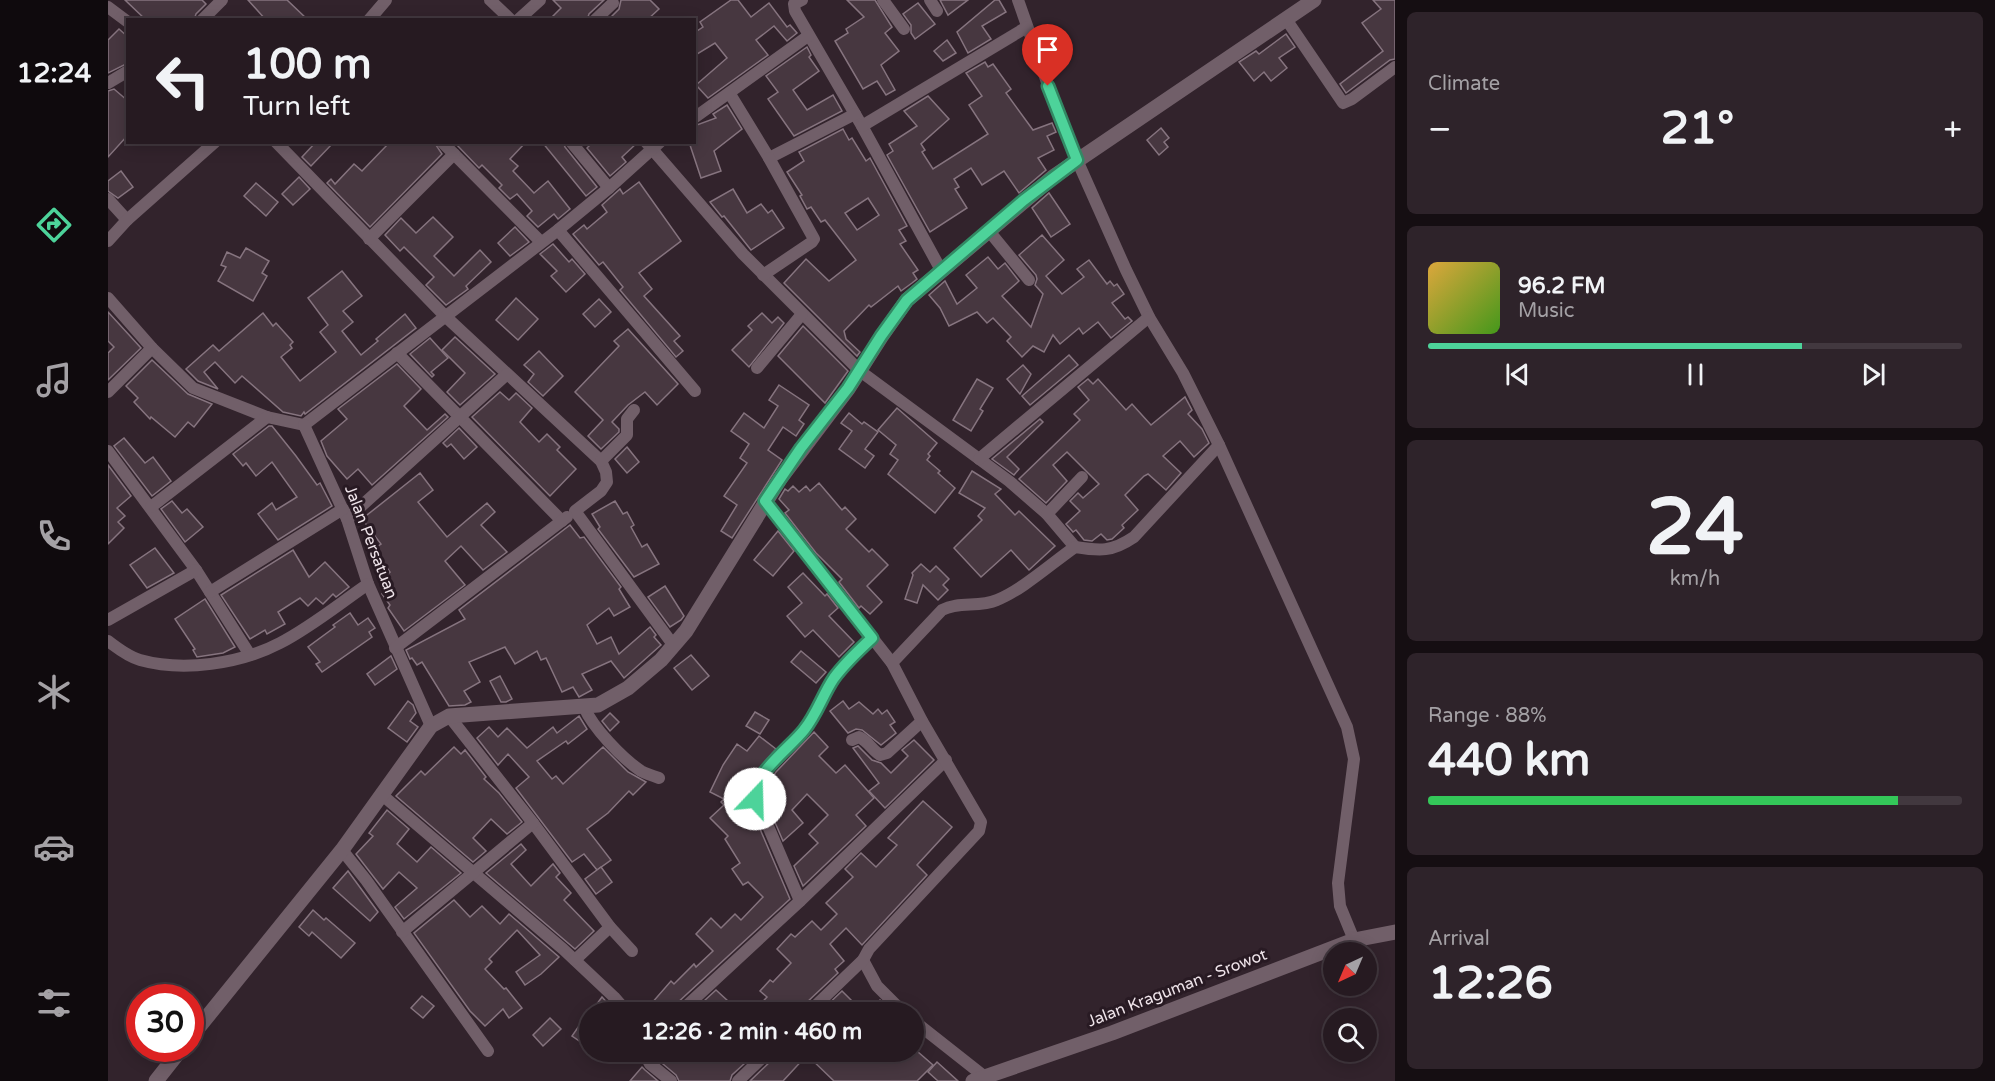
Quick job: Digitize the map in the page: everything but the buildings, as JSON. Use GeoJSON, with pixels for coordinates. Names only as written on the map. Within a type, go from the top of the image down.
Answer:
{"type":"FeatureCollection","features":[{"type":"Feature","properties":{"kind":"street"},"geometry":{"type":"LineString","coordinates":[[204,18],[222,0]]}},
{"type":"Feature","properties":{"kind":"street"},"geometry":{"type":"LineString","coordinates":[[371,18],[386,0]]}},
{"type":"Feature","properties":{"kind":"street"},"geometry":{"type":"LineString","coordinates":[[490,0],[509,18]]}},
{"type":"Feature","properties":{"kind":"street"},"geometry":{"type":"LineString","coordinates":[[520,18],[540,0]]}},
{"type":"Feature","properties":{"kind":"street"},"geometry":{"type":"LineString","coordinates":[[883,0],[904,29]]}},
{"type":"Feature","properties":{"kind":"street"},"geometry":{"type":"LineString","coordinates":[[1018,0],[1077,160],[1149,318],[1182,373],[1219,445],[1347,727],[1354,759],[1338,883],[1340,906],[1354,940]]}},
{"type":"Feature","properties":{"kind":"street"},"geometry":{"type":"LineString","coordinates":[[204,1021],[342,850],[431,726],[449,716],[598,705],[618,695],[661,660],[686,631],[765,501],[801,448],[860,371],[881,336],[907,300],[1038,188],[1314,0]]}},
{"type":"Feature","properties":{"kind":"street"},"geometry":{"type":"LineString","coordinates":[[797,2],[795,11],[808,36],[862,126],[941,270]]}},
{"type":"Feature","properties":{"kind":"street"},"geometry":{"type":"LineString","coordinates":[[597,18],[613,3]]}},
{"type":"Feature","properties":{"kind":"street"},"geometry":{"type":"LineString","coordinates":[[108,7],[126,20]]}},
{"type":"Feature","properties":{"kind":"street"},"geometry":{"type":"LineString","coordinates":[[1286,19],[1342,103],[1352,99],[1395,67]]}},
{"type":"Feature","properties":{"kind":"street"},"geometry":{"type":"LineString","coordinates":[[862,126],[1027,27]]}},
{"type":"Feature","properties":{"kind":"street"},"geometry":{"type":"LineString","coordinates":[[696,117],[808,36]]}},
{"type":"Feature","properties":{"kind":"street"},"geometry":{"type":"LineString","coordinates":[[108,83],[126,72]]}},
{"type":"Feature","properties":{"kind":"street"},"geometry":{"type":"LineString","coordinates":[[730,94],[813,234],[813,240],[763,275]]}},
{"type":"Feature","properties":{"kind":"street"},"geometry":{"type":"LineString","coordinates":[[769,158],[855,114]]}},
{"type":"Feature","properties":{"kind":"street"},"geometry":{"type":"LineString","coordinates":[[108,241],[127,220],[213,144]]}},
{"type":"Feature","properties":{"kind":"street"},"geometry":{"type":"LineString","coordinates":[[278,144],[445,316],[602,461],[607,482],[601,490],[575,511],[395,648]]}},
{"type":"Feature","properties":{"kind":"street"},"geometry":{"type":"LineString","coordinates":[[444,144],[542,242]]}},
{"type":"Feature","properties":{"kind":"street"},"geometry":{"type":"LineString","coordinates":[[573,144],[609,188]]}},
{"type":"Feature","properties":{"kind":"street"},"geometry":{"type":"LineString","coordinates":[[108,298],[152,348],[193,388],[267,417],[304,426],[558,230],[609,188],[653,144],[743,254],[860,371],[979,459],[1047,514],[1075,547]]}},
{"type":"Feature","properties":{"kind":"street"},"geometry":{"type":"LineString","coordinates":[[369,239],[453,154]]}},
{"type":"Feature","properties":{"kind":"street"},"geometry":{"type":"LineString","coordinates":[[108,199],[127,220]]}},
{"type":"Feature","properties":{"kind":"street"},"geometry":{"type":"LineString","coordinates":[[558,230],[695,391]]}},
{"type":"Feature","properties":{"kind":"street"},"geometry":{"type":"LineString","coordinates":[[989,231],[1029,280]]}},
{"type":"Feature","properties":{"kind":"street"},"geometry":{"type":"LineString","coordinates":[[757,368],[802,314]]}},
{"type":"Feature","properties":{"kind":"street"},"geometry":{"type":"LineString","coordinates":[[979,459],[1149,318]]}},
{"type":"Feature","properties":{"kind":"street"},"geometry":{"type":"LineString","coordinates":[[108,392],[152,348]]}},
{"type":"Feature","properties":{"kind":"street"},"geometry":{"type":"LineString","coordinates":[[397,353],[562,521]]}},
{"type":"Feature","properties":{"kind":"street"},"geometry":{"type":"LineString","coordinates":[[210,592],[345,514],[507,374]]}},
{"type":"Feature","properties":{"kind":"street"},"geometry":{"type":"LineString","coordinates":[[602,461],[627,435],[627,419],[634,411]]}},
{"type":"Feature","properties":{"kind":"street"},"geometry":{"type":"LineString","coordinates":[[151,507],[267,417]]}},
{"type":"Feature","properties":{"kind":"street","name":"Jalan Persatuan"},"geometry":{"type":"LineString","coordinates":[[304,426],[345,514],[368,584],[431,726]]}},
{"type":"Feature","properties":{"kind":"street"},"geometry":{"type":"LineString","coordinates":[[892,663],[942,610],[949,606],[985,604],[997,600],[1075,547],[1104,550],[1120,546],[1134,537],[1219,445]]}},
{"type":"Feature","properties":{"kind":"street"},"geometry":{"type":"LineString","coordinates":[[108,450],[196,570],[250,655]]}},
{"type":"Feature","properties":{"kind":"street"},"geometry":{"type":"LineString","coordinates":[[1047,514],[1082,477]]}},
{"type":"Feature","properties":{"kind":"street"},"geometry":{"type":"LineString","coordinates":[[765,501],[892,663],[922,721],[981,822],[980,831],[869,949],[863,960],[819,1002]]}},
{"type":"Feature","properties":{"kind":"street"},"geometry":{"type":"LineString","coordinates":[[575,511],[674,646]]}},
{"type":"Feature","properties":{"kind":"street"},"geometry":{"type":"LineString","coordinates":[[108,620],[196,570]]}},
{"type":"Feature","properties":{"kind":"street"},"geometry":{"type":"LineString","coordinates":[[108,641],[137,659],[166,665],[215,663],[250,655],[278,644],[303,630],[368,584]]}},
{"type":"Feature","properties":{"kind":"street"},"geometry":{"type":"LineString","coordinates":[[800,901],[753,791],[778,756],[804,730],[834,678],[872,638]]}},
{"type":"Feature","properties":{"kind":"street"},"geometry":{"type":"LineString","coordinates":[[584,707],[588,716],[625,759],[644,772],[659,778]]}},
{"type":"Feature","properties":{"kind":"street"},"geometry":{"type":"LineString","coordinates":[[449,716],[533,823],[610,927],[632,951]]}},
{"type":"Feature","properties":{"kind":"street"},"geometry":{"type":"LineString","coordinates":[[852,740],[859,737],[865,740],[880,755],[887,753],[922,721]]}},
{"type":"Feature","properties":{"kind":"street"},"geometry":{"type":"LineString","coordinates":[[691,1002],[800,901],[946,760]]}},
{"type":"Feature","properties":{"kind":"street"},"geometry":{"type":"LineString","coordinates":[[381,794],[575,960],[618,1002]]}},
{"type":"Feature","properties":{"kind":"street"},"geometry":{"type":"LineString","coordinates":[[402,932],[533,823]]}},
{"type":"Feature","properties":{"kind":"street"},"geometry":{"type":"LineString","coordinates":[[342,850],[488,1051]]}},
{"type":"Feature","properties":{"kind":"street"},"geometry":{"type":"LineString","coordinates":[[575,960],[610,927]]}},
{"type":"Feature","properties":{"kind":"street","name":"Jalan Kraguman - Srowot"},"geometry":{"type":"LineString","coordinates":[[979,1079],[1112,1032],[1354,940],[1393,932]]}},
{"type":"Feature","properties":{"kind":"street"},"geometry":{"type":"LineString","coordinates":[[863,960],[877,986],[893,1002]]}},
{"type":"Feature","properties":{"kind":"street"},"geometry":{"type":"LineString","coordinates":[[924,1030],[979,1079]]}},
{"type":"Feature","properties":{"kind":"street"},"geometry":{"type":"LineString","coordinates":[[156,1081],[171,1062]]}},
{"type":"Feature","properties":{"kind":"street"},"geometry":{"type":"LineString","coordinates":[[649,1062],[671,1081]]}},
{"type":"Feature","properties":{"kind":"street"},"geometry":{"type":"LineString","coordinates":[[738,1081],[758,1062]]}},
{"type":"Feature","properties":{"kind":"route"},"geometry":{"type":"LineString","coordinates":[[755,799],[753,791],[758,782],[778,756],[804,730],[834,678],[872,638],[765,501],[801,448],[848,388],[907,300],[1024,200],[1077,160],[1048,86]]}}]}
